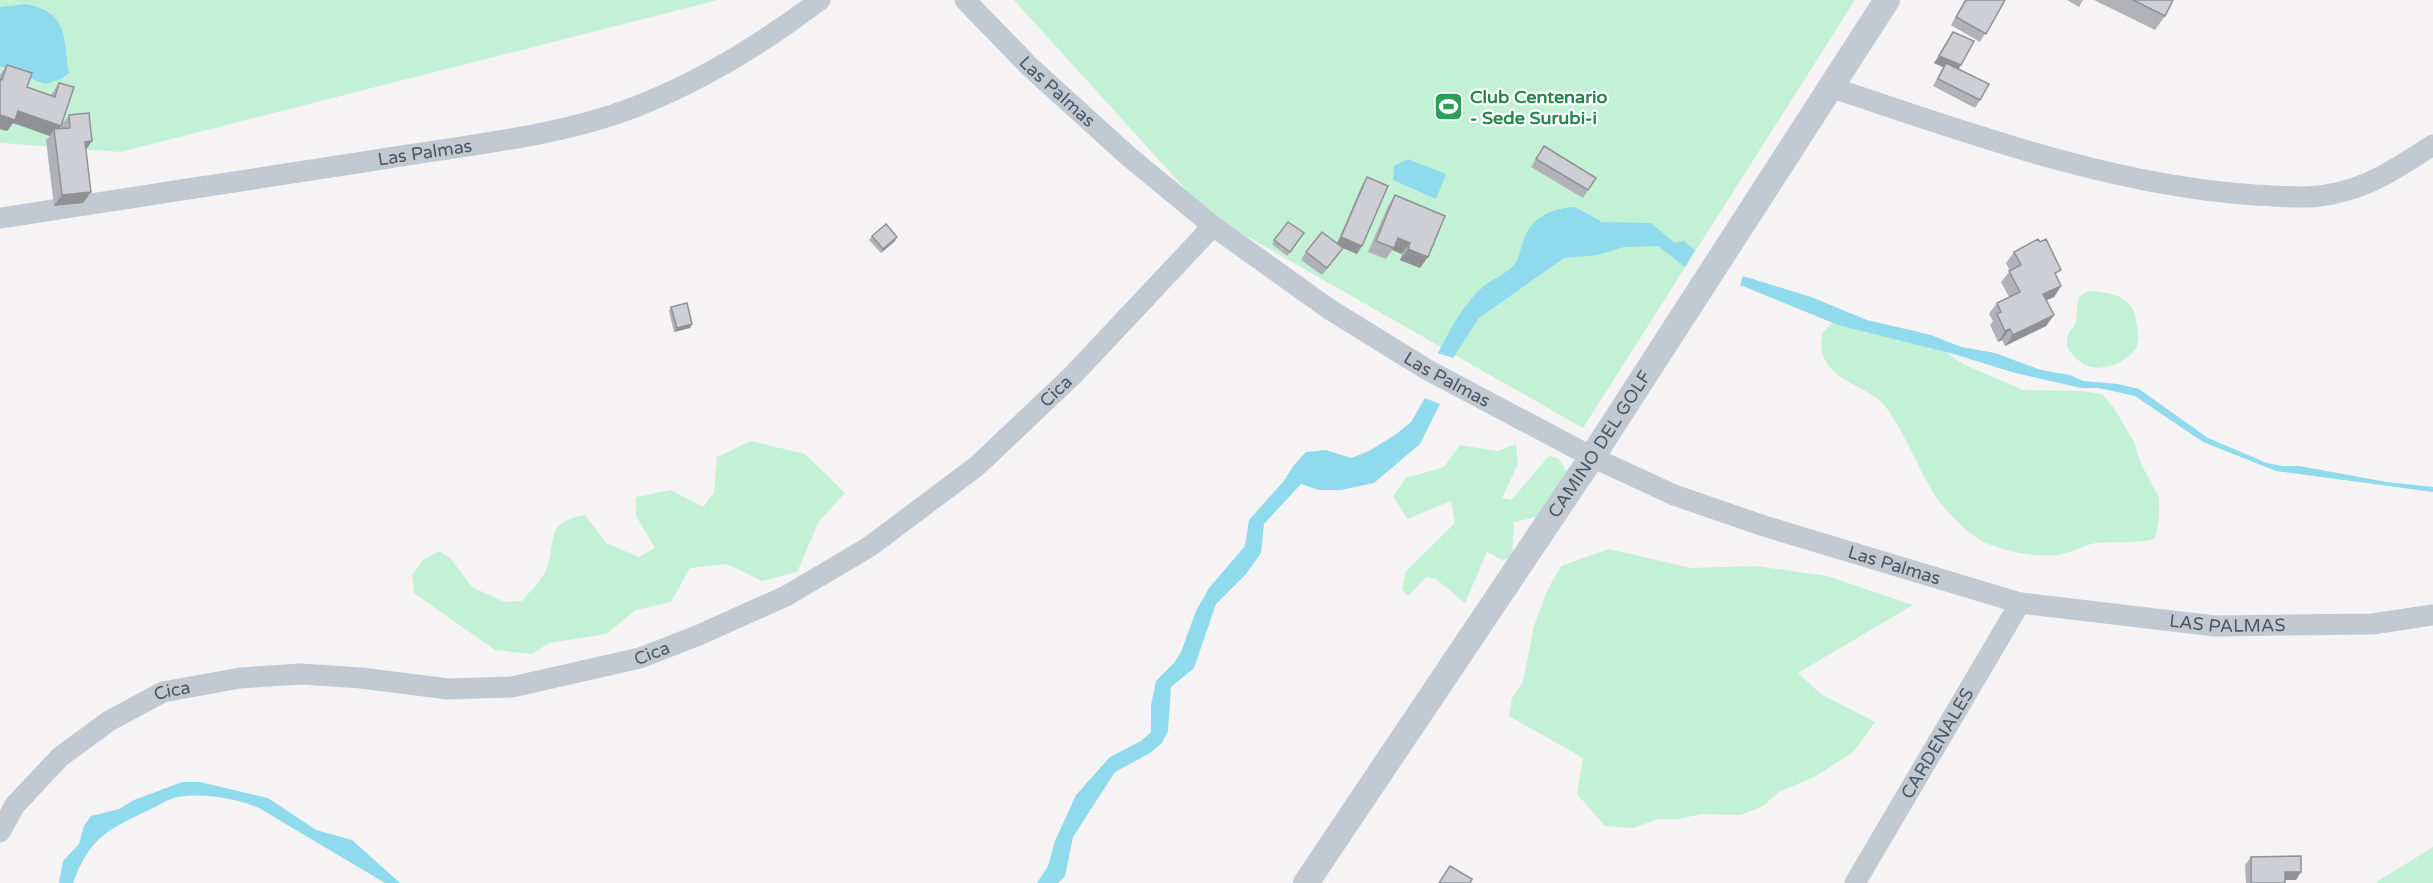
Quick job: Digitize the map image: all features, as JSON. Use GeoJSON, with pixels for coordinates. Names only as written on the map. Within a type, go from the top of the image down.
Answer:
{"type":"FeatureCollection","features":[{"type":"Feature","properties":{"kind":"street","name":"Las Palmas"},"geometry":{"type":"LineString","coordinates":[[0,218],[481,144],[575,126],[644,104],[716,70],[779,31],[820,0]]}},
{"type":"Feature","properties":{"kind":"street","name":"Las Palmas"},"geometry":{"type":"LineString","coordinates":[[964,0],[1039,75],[1127,155],[1213,226],[1329,309],[1426,369],[1592,457],[1674,495],[1764,526],[2020,603]]}},
{"type":"Feature","properties":{"kind":"street","name":"CAMINO DEL GOLF"},"geometry":{"type":"LineString","coordinates":[[1306,883],[1592,457],[1887,0]]}},
{"type":"Feature","properties":{"kind":"street"},"geometry":{"type":"LineString","coordinates":[[1830,87],[2014,148],[2211,192],[2295,197],[2334,194],[2372,183],[2433,145]]}},
{"type":"Feature","properties":{"kind":"street","name":"Cica"},"geometry":{"type":"LineString","coordinates":[[0,832],[15,805],[60,757],[109,721],[163,692],[240,678],[301,674],[361,678],[448,689],[512,687],[640,658],[699,635],[786,596],[869,547],[977,466],[1073,375],[1213,226]]}},
{"type":"Feature","properties":{"kind":"street","name":"LAS PALMAS"},"geometry":{"type":"LineString","coordinates":[[2020,603],[2216,626],[2372,624],[2433,615]]}},
{"type":"Feature","properties":{"kind":"street","name":"CARDENALES"},"geometry":{"type":"LineString","coordinates":[[1855,883],[2020,603]]}},
{"type":"Feature","properties":{"kind":"green space"},"geometry":{"type":"Polygon","coordinates":[[[0,0],[718,0],[120,152],[0,143],[0,0]]]}},
{"type":"Feature","properties":{"kind":"green space","name":"Club Centenario - Sede Surubi-i"},"geometry":{"type":"Polygon","coordinates":[[[1014,0],[1855,0],[1583,428],[1208,214],[1014,0]]]}},
{"type":"Feature","properties":{"kind":"green space"},"geometry":{"type":"Polygon","coordinates":[[[2088,291],[2107,293],[2122,298],[2128,303],[2135,317],[2137,347],[2123,360],[2107,367],[2084,365],[2067,346],[2068,335],[2076,321],[2079,297],[2088,291]]]}},
{"type":"Feature","properties":{"kind":"green space"},"geometry":{"type":"Polygon","coordinates":[[[1836,320],[1913,330],[1937,340],[1949,355],[1965,365],[2023,390],[2081,391],[2102,394],[2114,408],[2134,442],[2141,464],[2159,497],[2159,518],[2155,539],[2096,543],[2066,553],[2032,555],[1990,545],[1970,533],[1936,497],[1885,406],[1828,365],[1822,350],[1822,333],[1836,320]]]}},
{"type":"Feature","properties":{"kind":"green space"},"geometry":{"type":"Polygon","coordinates":[[[751,441],[805,454],[845,493],[819,521],[797,572],[762,581],[727,564],[690,568],[671,602],[636,610],[606,634],[549,643],[532,654],[495,650],[414,593],[412,575],[423,560],[439,551],[451,559],[472,587],[504,602],[522,601],[546,571],[557,528],[571,518],[585,515],[606,543],[639,557],[655,548],[636,516],[636,497],[671,490],[703,507],[714,493],[717,457],[751,441]]]}},
{"type":"Feature","properties":{"kind":"green space"},"geometry":{"type":"Polygon","coordinates":[[[1516,444],[1518,464],[1502,498],[1511,500],[1549,456],[1558,458],[1568,473],[1551,514],[1514,522],[1512,557],[1502,560],[1487,552],[1465,603],[1436,579],[1426,577],[1408,596],[1402,589],[1406,571],[1455,523],[1451,501],[1407,519],[1393,496],[1406,478],[1444,467],[1460,445],[1498,451],[1516,444]]]}},
{"type":"Feature","properties":{"kind":"green space"},"geometry":{"type":"Polygon","coordinates":[[[1609,549],[1691,568],[1756,566],[1827,576],[1913,605],[1798,673],[1821,694],[1875,722],[1853,752],[1816,776],[1779,792],[1763,806],[1740,815],[1702,814],[1678,819],[1657,819],[1634,828],[1605,826],[1577,794],[1583,758],[1509,716],[1512,698],[1523,682],[1534,626],[1547,591],[1561,566],[1609,549]]]}},
{"type":"Feature","properties":{"kind":"green space"},"geometry":{"type":"Polygon","coordinates":[[[2433,847],[2433,883],[2375,883],[2433,847]]]}},
{"type":"Feature","properties":{"kind":"water"},"geometry":{"type":"Polygon","coordinates":[[[26,4],[50,13],[61,28],[69,73],[61,79],[45,84],[0,66],[0,7],[26,4]]]}},
{"type":"Feature","properties":{"kind":"water"},"geometry":{"type":"Polygon","coordinates":[[[1408,159],[1446,174],[1436,199],[1393,180],[1394,166],[1408,159]]]}},
{"type":"Feature","properties":{"kind":"water"},"geometry":{"type":"Polygon","coordinates":[[[1575,207],[1602,222],[1651,223],[1675,243],[1684,241],[1695,250],[1685,267],[1658,246],[1624,247],[1597,255],[1564,258],[1479,318],[1453,358],[1438,353],[1470,300],[1485,285],[1514,264],[1526,234],[1536,221],[1550,212],[1575,207]]]}},
{"type":"Feature","properties":{"kind":"water"},"geometry":{"type":"Polygon","coordinates":[[[1743,276],[1811,297],[1867,320],[1931,335],[1961,347],[1995,353],[2041,370],[2070,375],[2083,381],[2118,384],[2139,389],[2208,438],[2267,463],[2433,487],[2433,492],[2276,471],[2203,442],[2135,396],[2099,388],[2081,388],[2015,373],[1954,354],[1838,325],[1740,285],[1743,276]]]}},
{"type":"Feature","properties":{"kind":"water"},"geometry":{"type":"Polygon","coordinates":[[[1425,398],[1440,404],[1420,444],[1374,483],[1341,490],[1319,490],[1301,484],[1264,524],[1261,553],[1246,574],[1216,604],[1194,668],[1171,687],[1168,731],[1162,743],[1150,753],[1115,772],[1073,837],[1065,876],[1058,883],[1037,883],[1048,866],[1055,841],[1076,795],[1110,757],[1141,741],[1151,732],[1151,705],[1156,681],[1174,663],[1181,652],[1196,611],[1209,588],[1245,546],[1249,520],[1306,452],[1326,450],[1351,458],[1369,451],[1411,422],[1425,398]]]}},
{"type":"Feature","properties":{"kind":"water"},"geometry":{"type":"Polygon","coordinates":[[[182,782],[200,782],[268,798],[316,830],[352,840],[400,883],[385,883],[259,808],[230,799],[199,796],[171,799],[122,823],[93,845],[79,867],[73,883],[59,883],[63,861],[79,844],[84,826],[91,816],[119,809],[134,800],[182,782]]]}},
{"type":"Feature","properties":{"kind":"building"},"geometry":{"type":"Polygon","coordinates":[[[1966,0],[2005,0],[1986,34],[1956,17],[1966,0]]]}},
{"type":"Feature","properties":{"kind":"building"},"geometry":{"type":"Polygon","coordinates":[[[2133,0],[2173,0],[2165,16],[2133,0]]]}},
{"type":"Feature","properties":{"kind":"building"},"geometry":{"type":"Polygon","coordinates":[[[1953,32],[1974,41],[1961,65],[1939,56],[1953,32]]]}},
{"type":"Feature","properties":{"kind":"building"},"geometry":{"type":"Polygon","coordinates":[[[1946,63],[1989,84],[1980,100],[1938,79],[1946,63]]]}},
{"type":"Feature","properties":{"kind":"building"},"geometry":{"type":"Polygon","coordinates":[[[7,65],[32,73],[27,87],[55,97],[59,83],[74,87],[61,126],[18,111],[15,120],[0,115],[0,79],[2,80],[7,65]]]}},
{"type":"Feature","properties":{"kind":"building"},"geometry":{"type":"Polygon","coordinates":[[[89,113],[92,141],[85,142],[91,192],[62,195],[54,129],[70,128],[69,115],[89,113]]]}},
{"type":"Feature","properties":{"kind":"building"},"geometry":{"type":"Polygon","coordinates":[[[1544,146],[1596,178],[1588,190],[1536,159],[1544,146]]]}},
{"type":"Feature","properties":{"kind":"building"},"geometry":{"type":"Polygon","coordinates":[[[1367,177],[1388,186],[1362,246],[1341,237],[1367,177]]]}},
{"type":"Feature","properties":{"kind":"building"},"geometry":{"type":"Polygon","coordinates":[[[1395,195],[1445,216],[1428,257],[1408,249],[1410,243],[1398,238],[1394,248],[1376,241],[1395,195]]]}},
{"type":"Feature","properties":{"kind":"building"},"geometry":{"type":"Polygon","coordinates":[[[1288,222],[1304,233],[1290,252],[1274,240],[1288,222]]]}},
{"type":"Feature","properties":{"kind":"building"},"geometry":{"type":"Polygon","coordinates":[[[886,224],[897,237],[883,249],[872,236],[886,224]]]}},
{"type":"Feature","properties":{"kind":"building"},"geometry":{"type":"Polygon","coordinates":[[[1322,232],[1343,248],[1327,268],[1306,252],[1322,232]]]}},
{"type":"Feature","properties":{"kind":"building"},"geometry":{"type":"Polygon","coordinates":[[[2038,239],[2040,242],[2046,239],[2061,270],[2055,273],[2061,286],[2043,294],[2054,315],[2013,335],[2010,329],[2005,331],[1997,314],[2001,312],[1997,303],[2020,292],[2009,271],[2021,265],[2014,252],[2038,239]]]}},
{"type":"Feature","properties":{"kind":"building"},"geometry":{"type":"Polygon","coordinates":[[[687,303],[692,324],[677,328],[671,307],[687,303]]]}},
{"type":"Feature","properties":{"kind":"building"},"geometry":{"type":"Polygon","coordinates":[[[2301,856],[2301,872],[2285,872],[2285,883],[2251,883],[2251,857],[2301,856]]]}},
{"type":"Feature","properties":{"kind":"building"},"geometry":{"type":"Polygon","coordinates":[[[1450,866],[1472,879],[1470,883],[1439,883],[1450,866]]]}},
{"type":"Feature","properties":{"kind":"place","name":"Club Centenario - Sede Surubi-i"},"geometry":{"type":"Point","coordinates":[1449,107]}}]}
